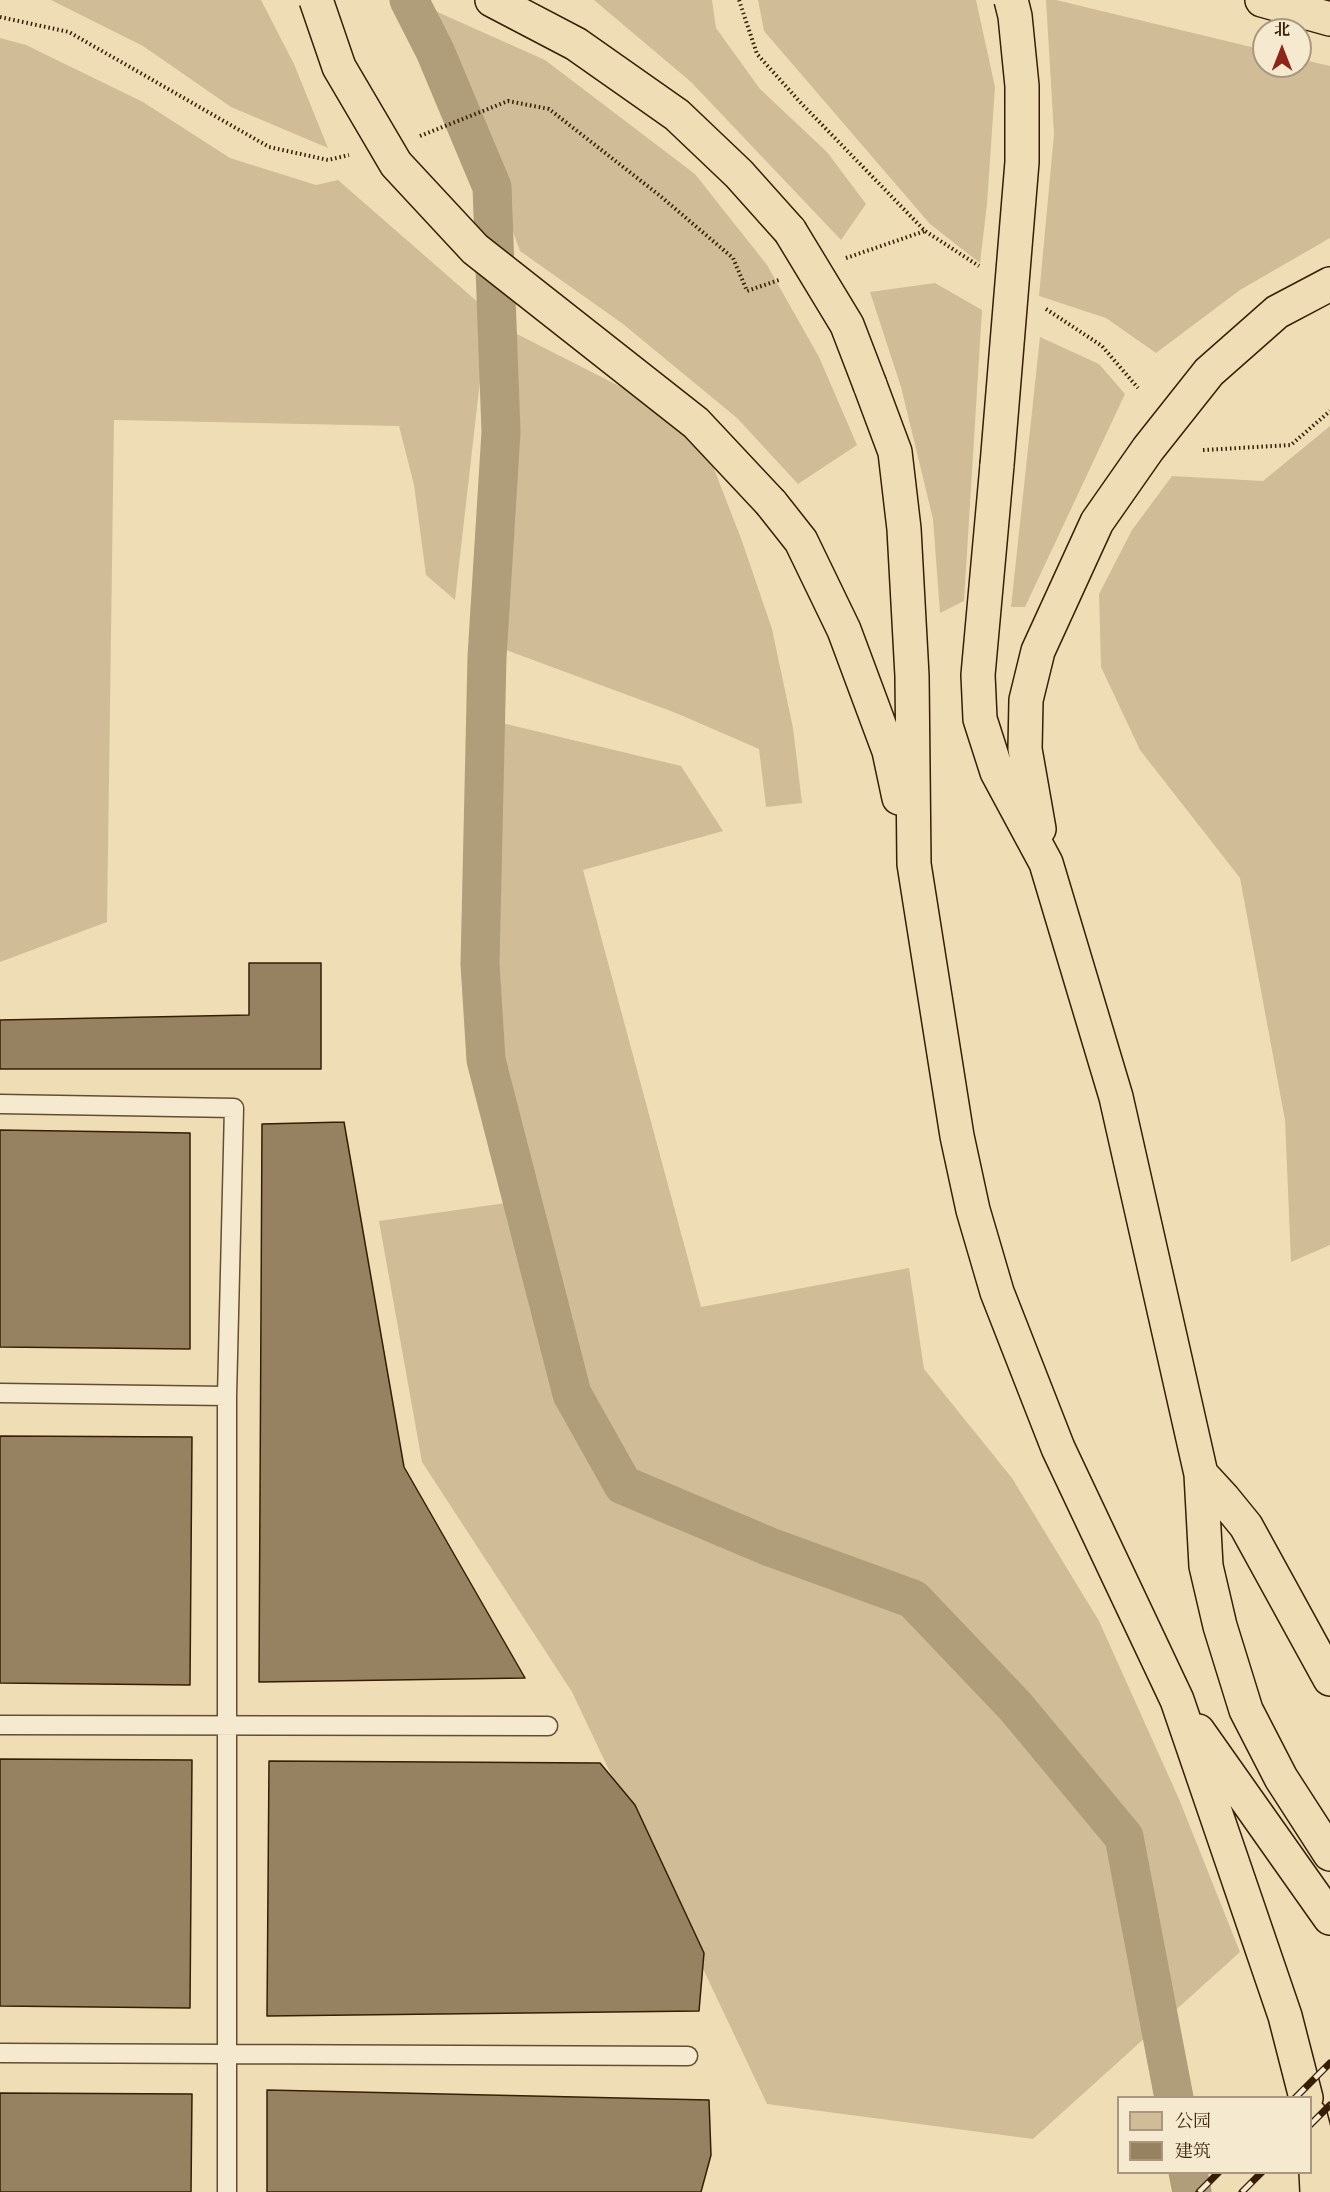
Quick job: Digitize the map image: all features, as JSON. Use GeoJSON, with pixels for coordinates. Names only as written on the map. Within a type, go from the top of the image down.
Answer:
{"type":"FeatureCollection","features":[{"type":"Feature","properties":{"kind":"highway"},"geometry":{"type":"LineString","coordinates":[[316,0],[339,67],[396,164],[475,249],[696,423],[771,503],[801,541],[844,630],[889,751],[914,864],[957,1136],[973,1210],[997,1292],[1058,1448],[1177,1700],[1286,2016],[1306,2096]]}},
{"type":"Feature","properties":{"kind":"highway"},"geometry":{"type":"LineString","coordinates":[[492,0],[576,44],[677,115],[739,174],[790,231],[847,325],[895,452],[904,529],[912,676],[914,864]]}},
{"type":"Feature","properties":{"kind":"highway"},"geometry":{"type":"LineString","coordinates":[[1011,0],[1016,16],[1022,86],[1022,162],[978,675],[980,719],[997,772],[1046,863]]}},
{"type":"Feature","properties":{"kind":"highway"},"geometry":{"type":"LineString","coordinates":[[1262,0],[1330,19]]}},
{"type":"Feature","properties":{"kind":"highway"},"geometry":{"type":"LineString","coordinates":[[1330,284],[1278,312],[1209,372],[1148,450],[1097,522],[1038,651],[1026,700],[1025,749],[1046,863],[1116,1096],[1201,1474],[1206,1566],[1220,1626],[1246,1710],[1281,1778],[1330,1854]]}},
{"type":"Feature","properties":{"kind":"highway"},"geometry":{"type":"LineString","coordinates":[[1201,1474],[1246,1527],[1330,1679]]}},
{"type":"Feature","properties":{"kind":"highway"},"geometry":{"type":"LineString","coordinates":[[1177,1700],[1330,1918]]}},
{"type":"Feature","properties":{"kind":"highway"},"geometry":{"type":"LineString","coordinates":[[1312,2120],[1317,2192]]}},
{"type":"Feature","properties":{"kind":"lane"},"geometry":{"type":"LineString","coordinates":[[0,1104],[234,1108],[227,1396],[227,2192]]}},
{"type":"Feature","properties":{"kind":"lane"},"geometry":{"type":"LineString","coordinates":[[0,1393],[227,1396]]}},
{"type":"Feature","properties":{"kind":"lane"},"geometry":{"type":"LineString","coordinates":[[0,1725],[548,1726]]}},
{"type":"Feature","properties":{"kind":"lane"},"geometry":{"type":"LineString","coordinates":[[0,2053],[688,2055]]}},
{"type":"Feature","properties":{"kind":"path"},"geometry":{"type":"LineString","coordinates":[[739,0],[757,54],[800,102],[925,231],[984,269]]}},
{"type":"Feature","properties":{"kind":"path"},"geometry":{"type":"LineString","coordinates":[[0,17],[69,32],[269,147],[328,160],[360,152]]}},
{"type":"Feature","properties":{"kind":"path"},"geometry":{"type":"LineString","coordinates":[[413,138],[508,102],[549,110],[659,195],[733,258],[747,291],[781,280]]}},
{"type":"Feature","properties":{"kind":"path"},"geometry":{"type":"LineString","coordinates":[[836,261],[925,231]]}},
{"type":"Feature","properties":{"kind":"path"},"geometry":{"type":"LineString","coordinates":[[1043,307],[1102,345],[1138,388]]}},
{"type":"Feature","properties":{"kind":"path"},"geometry":{"type":"LineString","coordinates":[[1203,450],[1291,445],[1330,411]]}},
{"type":"Feature","properties":{"kind":"green space"},"geometry":{"type":"Polygon","coordinates":[[[51,0],[261,0],[294,64],[328,148],[231,107],[143,46],[51,0]]]}},
{"type":"Feature","properties":{"kind":"green space"},"geometry":{"type":"Polygon","coordinates":[[[594,0],[712,0],[716,28],[760,89],[827,152],[866,204],[841,240],[691,82],[594,0]]]}},
{"type":"Feature","properties":{"kind":"green space"},"geometry":{"type":"Polygon","coordinates":[[[758,0],[976,0],[995,87],[987,204],[980,263],[930,224],[764,31],[758,0]]]}},
{"type":"Feature","properties":{"kind":"green space"},"geometry":{"type":"Polygon","coordinates":[[[1046,0],[1056,0],[1252,47],[1252,78],[1312,78],[1312,62],[1330,66],[1330,238],[1240,290],[1156,353],[1106,318],[1039,296],[1054,134],[1046,0]]]}},
{"type":"Feature","properties":{"kind":"green space"},"geometry":{"type":"Polygon","coordinates":[[[433,10],[545,60],[695,174],[767,265],[819,357],[857,445],[798,484],[737,418],[623,324],[520,251],[433,10]]]}},
{"type":"Feature","properties":{"kind":"green space"},"geometry":{"type":"Polygon","coordinates":[[[0,38],[26,45],[143,102],[230,158],[316,185],[338,180],[488,311],[455,600],[426,575],[414,485],[399,426],[114,420],[107,922],[0,962],[0,38]]]}},
{"type":"Feature","properties":{"kind":"green space"},"geometry":{"type":"Polygon","coordinates":[[[935,283],[982,310],[964,601],[940,613],[933,519],[901,387],[870,292],[935,283]]]}},
{"type":"Feature","properties":{"kind":"green space"},"geometry":{"type":"Polygon","coordinates":[[[513,332],[629,391],[709,456],[742,541],[772,629],[793,728],[802,803],[766,807],[759,749],[676,713],[506,650],[513,332]]]}},
{"type":"Feature","properties":{"kind":"green space"},"geometry":{"type":"Polygon","coordinates":[[[1040,337],[1099,364],[1125,394],[1025,607],[1011,607],[1040,337]]]}},
{"type":"Feature","properties":{"kind":"green space"},"geometry":{"type":"Polygon","coordinates":[[[1330,426],[1330,1245],[1291,1262],[1285,1120],[1240,878],[1140,750],[1101,667],[1099,594],[1132,530],[1172,476],[1263,481],[1330,426]]]}},
{"type":"Feature","properties":{"kind":"green space"},"geometry":{"type":"Polygon","coordinates":[[[502,723],[681,766],[723,831],[583,870],[701,1307],[909,1268],[924,1369],[1012,1478],[1099,1621],[1179,1799],[1240,1952],[1033,2139],[767,2104],[572,1692],[422,1462],[379,1221],[541,1198],[505,1089],[494,884],[502,723]]]}},
{"type":"Feature","properties":{"kind":"building"},"geometry":{"type":"Polygon","coordinates":[[[249,963],[321,963],[321,1069],[0,1069],[0,1020],[249,1015],[249,963]]]}},
{"type":"Feature","properties":{"kind":"building"},"geometry":{"type":"Polygon","coordinates":[[[344,1122],[404,1467],[525,1678],[259,1682],[262,1124],[344,1122]]]}},
{"type":"Feature","properties":{"kind":"building"},"geometry":{"type":"Polygon","coordinates":[[[0,1130],[190,1133],[190,1349],[0,1347],[0,1130]]]}},
{"type":"Feature","properties":{"kind":"building"},"geometry":{"type":"Polygon","coordinates":[[[0,1436],[192,1437],[190,1685],[0,1683],[0,1436]]]}},
{"type":"Feature","properties":{"kind":"building"},"geometry":{"type":"Polygon","coordinates":[[[0,1759],[192,1760],[190,2008],[0,2006],[0,1759]]]}},
{"type":"Feature","properties":{"kind":"building"},"geometry":{"type":"Polygon","coordinates":[[[269,1761],[600,1763],[635,1805],[704,1953],[699,2011],[267,2016],[269,1761]]]}},
{"type":"Feature","properties":{"kind":"building"},"geometry":{"type":"Polygon","coordinates":[[[267,2090],[709,2100],[711,2155],[701,2192],[267,2192],[267,2090]]]}},
{"type":"Feature","properties":{"kind":"building"},"geometry":{"type":"Polygon","coordinates":[[[0,2093],[192,2094],[191,2192],[0,2192],[0,2093]]]}},
{"type":"Feature","properties":{"kind":"waterway"},"geometry":{"type":"LineString","coordinates":[[409,0],[435,51],[492,187],[501,432],[487,657],[480,964],[486,1060],[572,1394],[623,1485],[770,1547],[913,1599],[1015,1706],[1124,1837],[1174,2096]]}},
{"type":"Feature","properties":{"kind":"waterway"},"geometry":{"type":"LineString","coordinates":[[1188,2174],[1192,2192]]}},
{"type":"Feature","properties":{"kind":"railway"},"geometry":{"type":"LineString","coordinates":[[1297,2096],[1330,2063]]}},
{"type":"Feature","properties":{"kind":"railway"},"geometry":{"type":"LineString","coordinates":[[1312,2123],[1330,2105]]}},
{"type":"Feature","properties":{"kind":"railway"},"geometry":{"type":"LineString","coordinates":[[1199,2192],[1217,2174]]}},
{"type":"Feature","properties":{"kind":"railway"},"geometry":{"type":"LineString","coordinates":[[1242,2192],[1260,2174]]}}]}
